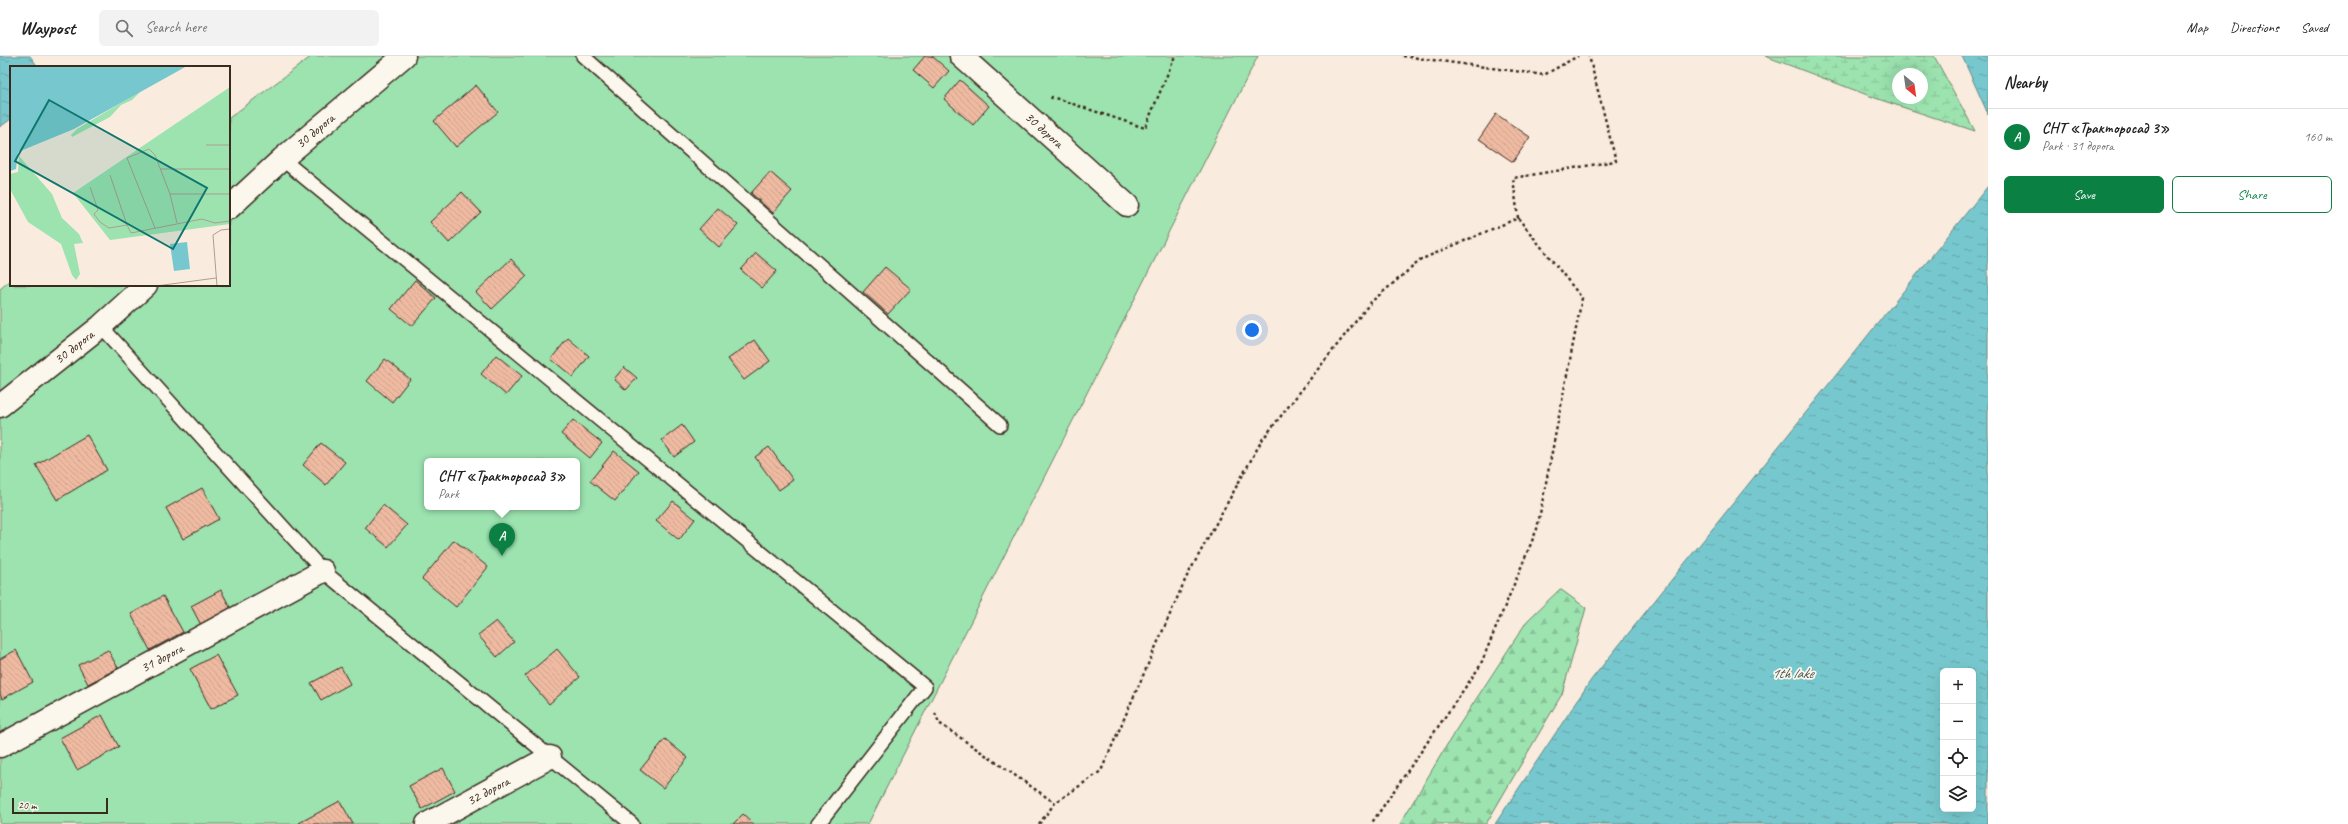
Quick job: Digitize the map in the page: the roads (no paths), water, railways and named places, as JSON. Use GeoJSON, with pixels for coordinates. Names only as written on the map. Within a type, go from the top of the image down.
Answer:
{"type":"FeatureCollection","features":[{"type":"Feature","properties":{"kind":"street","name":"30 дорога"},"geometry":{"type":"LineString","coordinates":[[230,207],[282,159],[404,56]]}},
{"type":"Feature","properties":{"kind":"street","name":"30 дорога"},"geometry":{"type":"LineString","coordinates":[[961,56],[1127,205]]}},
{"type":"Feature","properties":{"kind":"street","name":"30 дорога"},"geometry":{"type":"LineString","coordinates":[[0,406],[101,326],[145,286]]}},
{"type":"Feature","properties":{"kind":"street","name":"31 дорога"},"geometry":{"type":"LineString","coordinates":[[0,746],[323,571]]}},
{"type":"Feature","properties":{"kind":"street","name":"32 дорога"},"geometry":{"type":"LineString","coordinates":[[427,824],[550,757]]}},
{"type":"Feature","properties":{"kind":"lane"},"geometry":{"type":"LineString","coordinates":[[583,56],[1000,425]]}},
{"type":"Feature","properties":{"kind":"lane"},"geometry":{"type":"LineString","coordinates":[[282,159],[925,687],[818,824]]}},
{"type":"Feature","properties":{"kind":"lane"},"geometry":{"type":"LineString","coordinates":[[101,326],[323,571],[632,824]]}},
{"type":"Feature","properties":{"kind":"water"},"geometry":{"type":"Polygon","coordinates":[[[0,56],[30,56],[37,66],[10,66],[10,120],[0,127],[0,56]]]}},
{"type":"Feature","properties":{"kind":"water"},"geometry":{"type":"Polygon","coordinates":[[[1962,56],[1988,56],[1988,114],[1962,56]]]}},
{"type":"Feature","properties":{"kind":"water","name":"1th lake"},"geometry":{"type":"Polygon","coordinates":[[[1988,186],[1988,824],[1495,824],[1591,680],[1988,186]]]}},
{"type":"Feature","properties":{"kind":"place","name":"СНТ «Тракторосад 3»"},"geometry":{"type":"Point","coordinates":[502,556]}}]}
